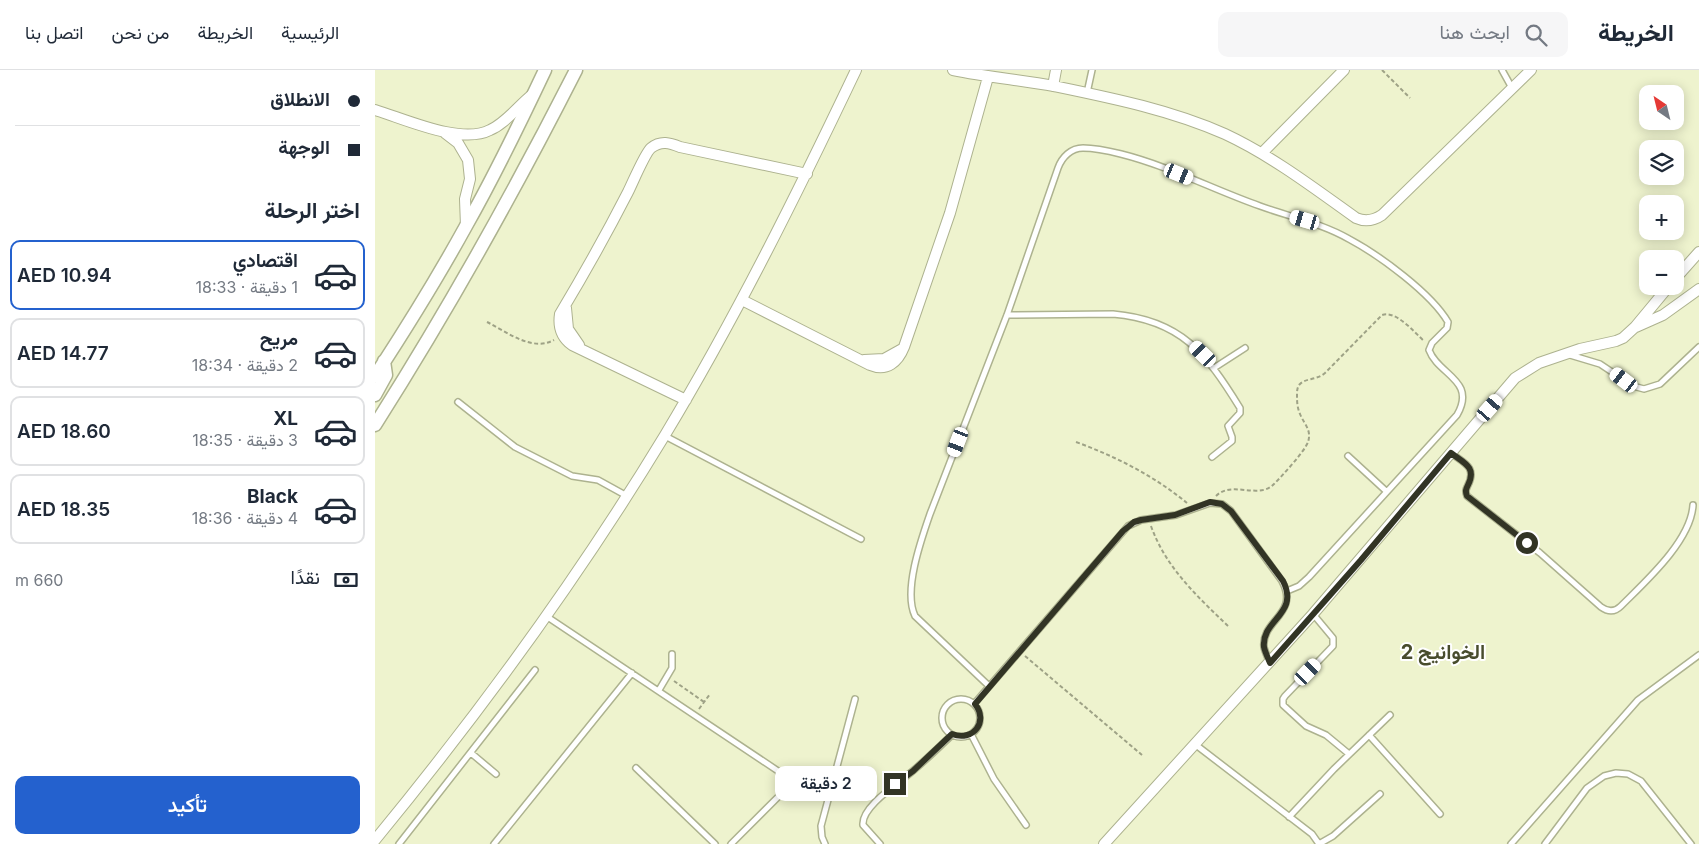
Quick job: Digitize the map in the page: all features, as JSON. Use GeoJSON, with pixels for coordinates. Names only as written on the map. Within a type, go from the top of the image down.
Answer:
{"type":"FeatureCollection","features":[{"type":"Feature","properties":{"kind":"street"},"geometry":{"type":"LineString","coordinates":[[375,376],[427,295],[466,227],[501,161],[545,70]]}},
{"type":"Feature","properties":{"kind":"street"},"geometry":{"type":"LineString","coordinates":[[375,425],[490,234],[576,70]]}},
{"type":"Feature","properties":{"kind":"street"},"geometry":{"type":"LineString","coordinates":[[375,840],[478,710],[546,616],[665,436],[742,300],[807,174],[856,70]]}},
{"type":"Feature","properties":{"kind":"street"},"geometry":{"type":"LineString","coordinates":[[953,70],[1053,86],[1147,106],[1187,119],[1225,134],[1262,153],[1356,218],[1366,221],[1381,215],[1531,70]]}},
{"type":"Feature","properties":{"kind":"street"},"geometry":{"type":"LineString","coordinates":[[1053,86],[1056,70]]}},
{"type":"Feature","properties":{"kind":"street"},"geometry":{"type":"LineString","coordinates":[[1262,153],[1344,70]]}},
{"type":"Feature","properties":{"kind":"street"},"geometry":{"type":"LineString","coordinates":[[742,300],[870,366],[883,368],[895,362],[900,357],[904,347],[950,213],[988,77]]}},
{"type":"Feature","properties":{"kind":"street"},"geometry":{"type":"LineString","coordinates":[[375,110],[442,131],[470,135],[490,130],[534,94]]}},
{"type":"Feature","properties":{"kind":"street"},"geometry":{"type":"LineString","coordinates":[[442,131],[458,143],[468,160],[470,179],[465,199],[466,227]]}},
{"type":"Feature","properties":{"kind":"street"},"geometry":{"type":"LineString","coordinates":[[686,400],[572,345],[562,335],[559,321],[560,314],[648,151],[658,144],[671,143],[680,147],[807,174]]}},
{"type":"Feature","properties":{"kind":"street"},"geometry":{"type":"LineString","coordinates":[[1684,269],[1699,252]]}},
{"type":"Feature","properties":{"kind":"street"},"geometry":{"type":"LineString","coordinates":[[1635,327],[1663,314],[1699,289]]}},
{"type":"Feature","properties":{"kind":"street"},"geometry":{"type":"LineString","coordinates":[[1104,844],[1270,663],[1515,378],[1539,362],[1623,338],[1635,327],[1662,295]]}},
{"type":"Feature","properties":{"kind":"street"},"geometry":{"type":"LineString","coordinates":[[567,303],[566,320],[568,329],[577,344],[583,349]]}},
{"type":"Feature","properties":{"kind":"street"},"geometry":{"type":"LineString","coordinates":[[375,395],[385,379],[384,361]]}},
{"type":"Feature","properties":{"kind":"lane"},"geometry":{"type":"LineString","coordinates":[[1087,94],[1091,70]]}},
{"type":"Feature","properties":{"kind":"lane"},"geometry":{"type":"LineString","coordinates":[[1502,70],[1512,88]]}},
{"type":"Feature","properties":{"kind":"lane"},"geometry":{"type":"LineString","coordinates":[[989,686],[919,622],[912,610],[911,597],[916,564],[930,514],[1007,315],[1060,162],[1073,151],[1084,148],[1111,152],[1145,161],[1259,206],[1320,224],[1369,250],[1401,274],[1448,322],[1447,328],[1430,346],[1430,354],[1460,386],[1462,404],[1457,415],[1309,577],[1299,586],[1287,591]]}},
{"type":"Feature","properties":{"kind":"lane"},"geometry":{"type":"LineString","coordinates":[[1007,315],[1113,314],[1146,319],[1177,333],[1191,343],[1214,368],[1241,411],[1228,426],[1232,441],[1212,457]]}},
{"type":"Feature","properties":{"kind":"lane"},"geometry":{"type":"LineString","coordinates":[[1214,368],[1245,348]]}},
{"type":"Feature","properties":{"kind":"lane"},"geometry":{"type":"LineString","coordinates":[[1567,354],[1600,364],[1633,386],[1644,389],[1660,384],[1699,348]]}},
{"type":"Feature","properties":{"kind":"lane"},"geometry":{"type":"LineString","coordinates":[[458,402],[515,447],[572,476],[598,480],[627,496]]}},
{"type":"Feature","properties":{"kind":"lane"},"geometry":{"type":"LineString","coordinates":[[665,436],[861,539]]}},
{"type":"Feature","properties":{"kind":"lane"},"geometry":{"type":"LineString","coordinates":[[1451,453],[1469,466],[1472,471],[1472,477],[1466,491],[1467,496],[1565,574],[1601,607],[1608,610],[1615,610],[1621,606],[1669,556],[1690,520],[1693,505]]}},
{"type":"Feature","properties":{"kind":"lane"},"geometry":{"type":"LineString","coordinates":[[1348,456],[1386,491]]}},
{"type":"Feature","properties":{"kind":"lane"},"geometry":{"type":"LineString","coordinates":[[975,704],[1123,531],[1134,522],[1171,516],[1195,509],[1210,502],[1222,504],[1231,511],[1283,581],[1287,591],[1286,606],[1265,640],[1264,647],[1270,663]]}},
{"type":"Feature","properties":{"kind":"lane"},"geometry":{"type":"LineString","coordinates":[[1313,614],[1333,638],[1333,646],[1285,696],[1283,705],[1303,724],[1326,735],[1349,754]]}},
{"type":"Feature","properties":{"kind":"lane"},"geometry":{"type":"LineString","coordinates":[[546,616],[774,767],[781,775],[783,790],[780,795],[731,844]]}},
{"type":"Feature","properties":{"kind":"lane"},"geometry":{"type":"LineString","coordinates":[[659,690],[668,677],[673,663],[672,654]]}},
{"type":"Feature","properties":{"kind":"lane"},"geometry":{"type":"LineString","coordinates":[[1511,844],[1638,700],[1699,655]]}},
{"type":"Feature","properties":{"kind":"lane"},"geometry":{"type":"LineString","coordinates":[[399,844],[535,670]]}},
{"type":"Feature","properties":{"kind":"lane"},"geometry":{"type":"LineString","coordinates":[[495,844],[632,672]]}},
{"type":"Feature","properties":{"kind":"lane"},"geometry":{"type":"LineString","coordinates":[[825,844],[821,837],[821,826],[855,699]]}},
{"type":"Feature","properties":{"kind":"lane"},"geometry":{"type":"LineString","coordinates":[[957,699],[964,699],[975,704],[980,713],[981,718],[978,727],[971,734],[962,737],[952,734],[944,727],[942,722],[941,716],[947,705],[957,699]]}},
{"type":"Feature","properties":{"kind":"lane"},"geometry":{"type":"LineString","coordinates":[[1289,817],[1349,754],[1390,715]]}},
{"type":"Feature","properties":{"kind":"lane"},"geometry":{"type":"LineString","coordinates":[[880,844],[863,825],[864,816],[889,789],[913,771],[952,734]]}},
{"type":"Feature","properties":{"kind":"lane"},"geometry":{"type":"LineString","coordinates":[[971,734],[994,779],[1027,825]]}},
{"type":"Feature","properties":{"kind":"lane"},"geometry":{"type":"LineString","coordinates":[[1369,735],[1441,814]]}},
{"type":"Feature","properties":{"kind":"lane"},"geometry":{"type":"LineString","coordinates":[[1196,745],[1315,837],[1319,844],[1333,836],[1380,794]]}},
{"type":"Feature","properties":{"kind":"lane"},"geometry":{"type":"LineString","coordinates":[[471,753],[496,774]]}},
{"type":"Feature","properties":{"kind":"lane"},"geometry":{"type":"LineString","coordinates":[[636,768],[715,844]]}},
{"type":"Feature","properties":{"kind":"lane"},"geometry":{"type":"LineString","coordinates":[[1545,844],[1587,788],[1604,776],[1616,772],[1629,774],[1641,781],[1691,844]]}},
{"type":"Feature","properties":{"kind":"path"},"geometry":{"type":"LineString","coordinates":[[1382,70],[1410,98]]}},
{"type":"Feature","properties":{"kind":"path"},"geometry":{"type":"LineString","coordinates":[[1210,502],[1218,494],[1226,490],[1263,490],[1273,485],[1308,442],[1309,432],[1299,414],[1297,403],[1297,390],[1300,384],[1321,376],[1382,315],[1389,313],[1395,316],[1430,346]]}},
{"type":"Feature","properties":{"kind":"path"},"geometry":{"type":"LineString","coordinates":[[487,322],[530,343],[550,342],[562,335]]}},
{"type":"Feature","properties":{"kind":"path"},"geometry":{"type":"LineString","coordinates":[[1076,442],[1119,459],[1139,470],[1177,494],[1195,509]]}},
{"type":"Feature","properties":{"kind":"path"},"geometry":{"type":"LineString","coordinates":[[1148,519],[1159,545],[1173,569],[1195,594],[1228,626]]}},
{"type":"Feature","properties":{"kind":"path"},"geometry":{"type":"LineString","coordinates":[[1019,651],[1142,755]]}},
{"type":"Feature","properties":{"kind":"path"},"geometry":{"type":"LineString","coordinates":[[668,677],[704,702]]}},
{"type":"Feature","properties":{"kind":"path"},"geometry":{"type":"LineString","coordinates":[[695,715],[710,694]]}},
{"type":"Feature","properties":{"kind":"district","name":"الخوانيج 2"},"geometry":{"type":"Point","coordinates":[1443,652]}},
{"type":"Feature","properties":{"kind":"route"},"geometry":{"type":"LineString","coordinates":[[895,784],[913,771],[952,734],[962,737],[975,731],[981,718],[975,704],[1123,531],[1134,522],[1175,515],[1210,502],[1227,506],[1283,581],[1287,591],[1288,600],[1286,606],[1265,640],[1264,647],[1270,663],[1361,560],[1451,453],[1469,466],[1472,471],[1472,477],[1465,492],[1467,496],[1527,543]]}}]}
